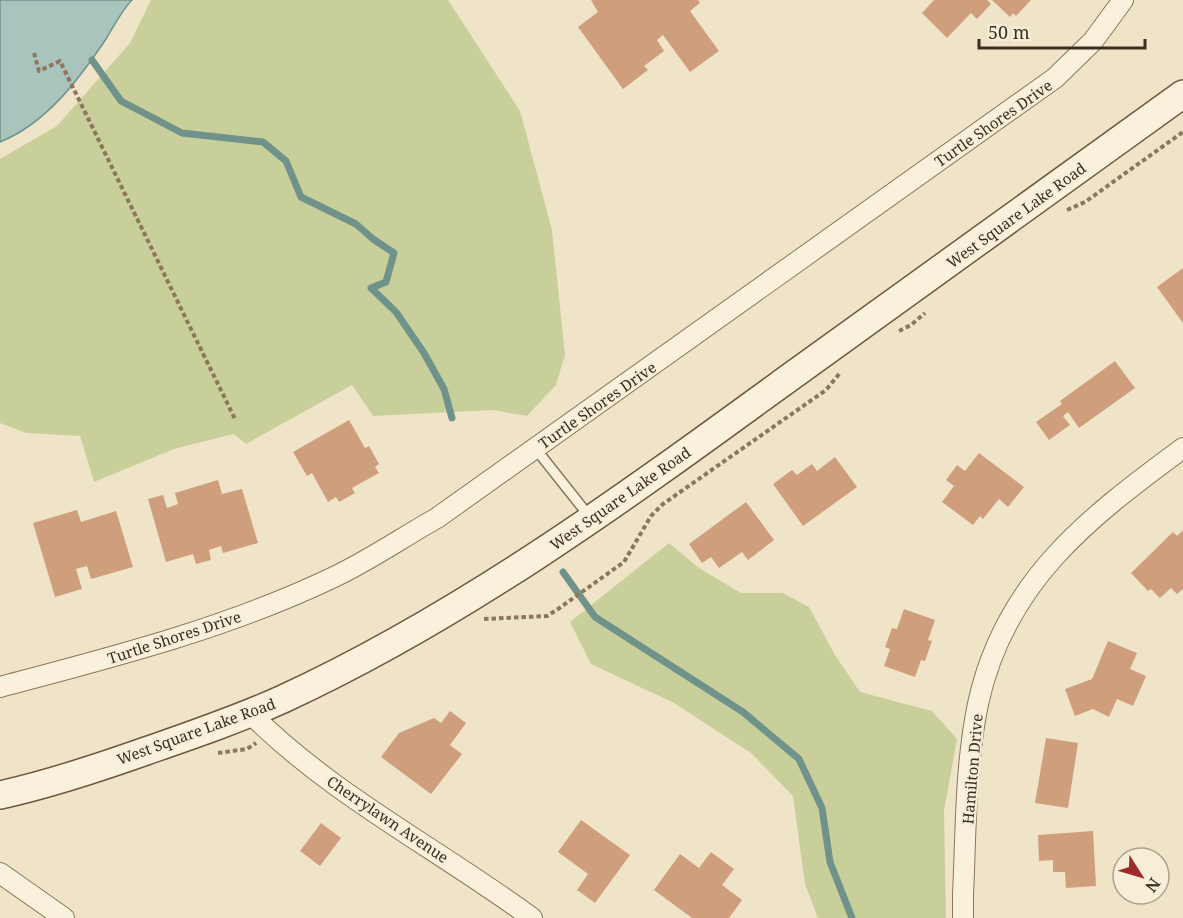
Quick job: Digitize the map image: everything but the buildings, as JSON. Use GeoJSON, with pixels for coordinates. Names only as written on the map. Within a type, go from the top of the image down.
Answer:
{"type":"FeatureCollection","features":[{"type":"Feature","properties":{"kind":"street","name":"Turtle Shores Drive"},"geometry":{"type":"LineString","coordinates":[[0,687],[213,626],[275,603],[326,581],[437,518],[1055,78],[1093,41],[1123,0]]}},
{"type":"Feature","properties":{"kind":"street","name":"West Square Lake Road"},"geometry":{"type":"LineString","coordinates":[[0,795],[33,788],[111,763],[250,713],[350,666],[423,626],[497,582],[757,402],[1183,94]]}},
{"type":"Feature","properties":{"kind":"street","name":"Hamilton Drive"},"geometry":{"type":"LineString","coordinates":[[963,918],[971,748],[978,704],[994,650],[1018,605],[1047,564],[1074,534],[1109,504],[1183,448]]}},
{"type":"Feature","properties":{"kind":"street","name":"Cherrylawn Avenue"},"geometry":{"type":"LineString","coordinates":[[250,713],[287,748],[335,783],[532,918]]}},
{"type":"Feature","properties":{"kind":"street"},"geometry":{"type":"LineString","coordinates":[[0,873],[64,918]]}},
{"type":"Feature","properties":{"kind":"lane"},"geometry":{"type":"LineString","coordinates":[[535,448],[591,518]]}},
{"type":"Feature","properties":{"kind":"path"},"geometry":{"type":"LineString","coordinates":[[34,53],[39,71],[60,61],[235,419]]}},
{"type":"Feature","properties":{"kind":"path"},"geometry":{"type":"LineString","coordinates":[[1059,214],[1085,201],[1183,132]]}},
{"type":"Feature","properties":{"kind":"path"},"geometry":{"type":"LineString","coordinates":[[895,333],[911,325],[927,310]]}},
{"type":"Feature","properties":{"kind":"path"},"geometry":{"type":"LineString","coordinates":[[558,609],[618,567],[627,558],[651,516],[663,504],[826,390],[847,365]]}},
{"type":"Feature","properties":{"kind":"green space"},"geometry":{"type":"Polygon","coordinates":[[[151,0],[448,0],[520,111],[552,230],[565,355],[556,385],[527,416],[493,410],[373,416],[352,385],[246,444],[234,434],[174,449],[94,482],[80,436],[26,433],[0,423],[0,159],[57,126],[130,43],[151,0]]]}},
{"type":"Feature","properties":{"kind":"green space"},"geometry":{"type":"Polygon","coordinates":[[[669,543],[699,568],[741,593],[783,593],[809,607],[835,655],[860,692],[932,711],[957,739],[944,811],[946,918],[818,918],[805,884],[793,796],[751,753],[674,703],[591,664],[570,622],[669,543]]]}},
{"type":"Feature","properties":{"kind":"water"},"geometry":{"type":"Polygon","coordinates":[[[0,0],[132,0],[85,69],[47,112],[33,124],[0,142],[0,0]]]}},
{"type":"Feature","properties":{"kind":"waterway"},"geometry":{"type":"LineString","coordinates":[[92,60],[121,101],[182,133],[263,142],[286,161],[301,197],[356,224],[394,253],[386,282],[371,288],[396,312],[424,353],[444,389],[452,418]]}},
{"type":"Feature","properties":{"kind":"waterway"},"geometry":{"type":"LineString","coordinates":[[563,572],[595,617],[743,712],[799,759],[822,808],[830,862],[852,918]]}}]}
